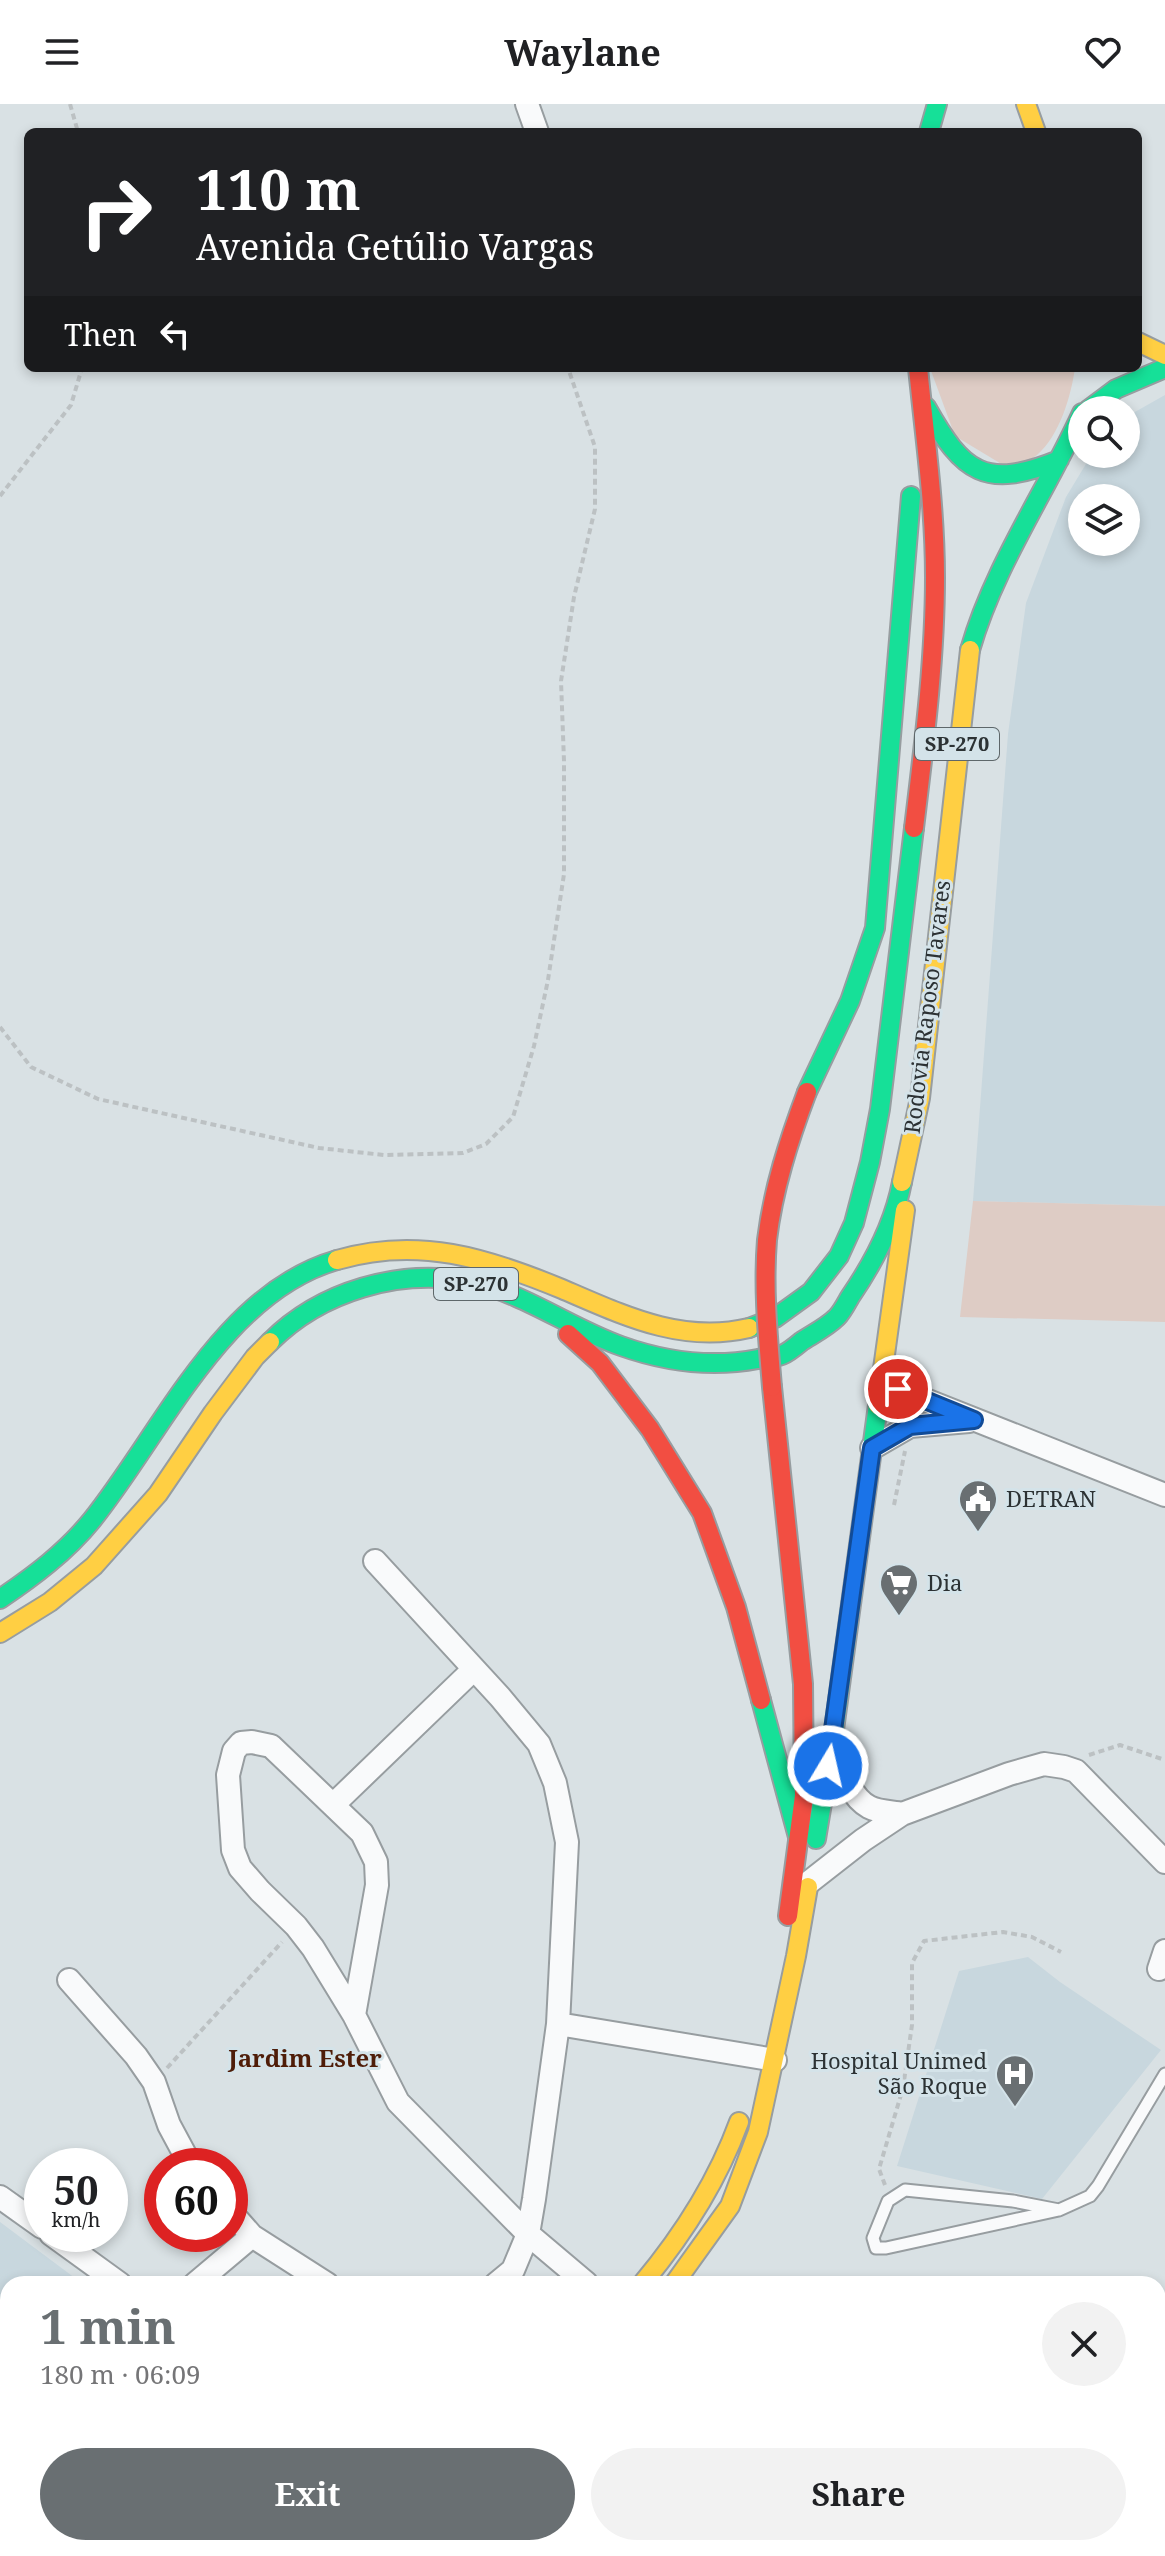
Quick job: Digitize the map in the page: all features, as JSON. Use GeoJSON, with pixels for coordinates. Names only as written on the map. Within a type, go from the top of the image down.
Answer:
{"type":"FeatureCollection","features":[{"type":"Feature","properties":{"kind":"main road"},"geometry":{"type":"LineString","coordinates":[[930,128],[937,104]]}},
{"type":"Feature","properties":{"kind":"main road"},"geometry":{"type":"LineString","coordinates":[[1026,104],[1035,128]]}},
{"type":"Feature","properties":{"kind":"main road"},"geometry":{"type":"LineString","coordinates":[[1142,344],[1165,355]]}},
{"type":"Feature","properties":{"kind":"main road"},"geometry":{"type":"LineString","coordinates":[[1106,396],[1165,368]]}},
{"type":"Feature","properties":{"kind":"main road","name":"Rodovia Raposo Tavares"},"geometry":{"type":"LineString","coordinates":[[0,1599],[16,1591],[63,1553],[103,1508],[210,1351],[244,1315],[282,1285],[327,1263],[376,1250],[420,1247],[463,1254],[502,1265],[631,1320],[703,1334],[744,1331],[780,1318],[807,1295],[832,1266],[855,1220],[869,1167],[885,1075],[933,661],[935,554],[930,472],[918,372]]}},
{"type":"Feature","properties":{"kind":"main road","name":"Rodovia Raposo Tavares"},"geometry":{"type":"LineString","coordinates":[[1085,396],[1087,382]]}},
{"type":"Feature","properties":{"kind":"main road"},"geometry":{"type":"LineString","coordinates":[[921,401],[952,451],[980,470],[1001,476],[1027,473],[1059,460]]}},
{"type":"Feature","properties":{"kind":"main road"},"geometry":{"type":"LineString","coordinates":[[680,2276],[730,2206],[758,2132],[766,2059],[794,1887],[804,1796],[803,1684],[772,1387],[766,1262],[773,1201],[789,1139],[872,942],[879,901],[907,536],[922,421]]}},
{"type":"Feature","properties":{"kind":"main road","name":"Rodovia Raposo Tavares"},"geometry":{"type":"LineString","coordinates":[[0,1633],[50,1602],[94,1566],[158,1494],[255,1357],[287,1325],[322,1303],[365,1286],[400,1279],[437,1278],[471,1282],[621,1346],[668,1360],[733,1364],[782,1355],[837,1317],[887,1233],[900,1194],[920,1098],[968,657],[987,602],[1068,442]]}},
{"type":"Feature","properties":{"kind":"main road","name":"SP-270"},"geometry":{"type":"LineString","coordinates":[[833,1737],[920,1098]]}},
{"type":"Feature","properties":{"kind":"main road"},"geometry":{"type":"LineString","coordinates":[[537,1308],[582,1344],[600,1363],[650,1429],[702,1513],[736,1607],[798,1837]]}},
{"type":"Feature","properties":{"kind":"main road"},"geometry":{"type":"LineString","coordinates":[[649,2276],[697,2205],[731,2146],[746,2101],[766,2059],[796,1956],[833,1737]]}},
{"type":"Feature","properties":{"kind":"street"},"geometry":{"type":"LineString","coordinates":[[527,104],[536,128]]}},
{"type":"Feature","properties":{"kind":"street"},"geometry":{"type":"LineString","coordinates":[[880,1382],[1165,1495]]}},
{"type":"Feature","properties":{"kind":"street"},"geometry":{"type":"LineString","coordinates":[[872,1448],[910,1426],[974,1420]]}},
{"type":"Feature","properties":{"kind":"street"},"geometry":{"type":"LineString","coordinates":[[375,1561],[539,1744],[555,1783],[567,1842],[558,2024],[528,2234],[513,2270],[506,2276]]}},
{"type":"Feature","properties":{"kind":"street"},"geometry":{"type":"LineString","coordinates":[[333,1805],[474,1669]]}},
{"type":"Feature","properties":{"kind":"street"},"geometry":{"type":"LineString","coordinates":[[833,1737],[850,1788],[858,1798],[870,1807],[902,1814]]}},
{"type":"Feature","properties":{"kind":"street"},"geometry":{"type":"LineString","coordinates":[[354,2015],[377,1885],[376,1862],[362,1833],[271,1746],[241,1743],[234,1751],[228,1775],[233,1850],[240,1868],[313,1948],[354,2015],[398,2102],[528,2234],[578,2276]]}},
{"type":"Feature","properties":{"kind":"street"},"geometry":{"type":"LineString","coordinates":[[808,1883],[902,1814],[1044,1764],[1076,1771],[1165,1862]]}},
{"type":"Feature","properties":{"kind":"street"},"geometry":{"type":"LineString","coordinates":[[69,1980],[136,2056],[154,2082],[169,2125],[181,2148]]}},
{"type":"Feature","properties":{"kind":"street"},"geometry":{"type":"LineString","coordinates":[[558,2024],[766,2059]]}},
{"type":"Feature","properties":{"kind":"street"},"geometry":{"type":"LineString","coordinates":[[0,2197],[24,2214]]}},
{"type":"Feature","properties":{"kind":"street"},"geometry":{"type":"LineString","coordinates":[[248,2231],[314,2276]]}},
{"type":"Feature","properties":{"kind":"street"},"geometry":{"type":"LineString","coordinates":[[204,2276],[252,2236]]}},
{"type":"Feature","properties":{"kind":"street"},"geometry":{"type":"LineString","coordinates":[[76,2252],[109,2276]]}},
{"type":"Feature","properties":{"kind":"lane"},"geometry":{"type":"LineString","coordinates":[[1059,2210],[1013,2201],[905,2190],[890,2198],[873,2238],[876,2248],[886,2248],[1059,2210],[1090,2196],[1165,2074]]}},
{"type":"Feature","properties":{"kind":"path"},"geometry":{"type":"LineString","coordinates":[[70,104],[77,128]]}},
{"type":"Feature","properties":{"kind":"path"},"geometry":{"type":"LineString","coordinates":[[0,496],[71,405],[81,372]]}},
{"type":"Feature","properties":{"kind":"path"},"geometry":{"type":"LineString","coordinates":[[0,1027],[31,1067],[98,1099],[319,1148],[384,1155],[463,1153],[486,1144],[513,1117],[534,1046],[548,980],[564,874],[561,681],[574,597],[595,509],[595,447],[569,372]]}},
{"type":"Feature","properties":{"kind":"path"},"geometry":{"type":"LineString","coordinates":[[1056,1766],[1120,1745],[1165,1760]]}},
{"type":"Feature","properties":{"kind":"path"},"geometry":{"type":"LineString","coordinates":[[154,2082],[296,1926]]}},
{"type":"Feature","properties":{"kind":"path"},"geometry":{"type":"LineString","coordinates":[[890,2198],[879,2169],[903,2088],[912,2025],[912,1963],[924,1941],[1003,1932],[1032,1937],[1061,1952]]}},
{"type":"Feature","properties":{"kind":"shaded area"},"geometry":{"type":"Polygon","coordinates":[[[931,372],[1074,372],[1067,403],[1052,437],[1034,457],[1008,468],[955,436],[931,372]]]}},
{"type":"Feature","properties":{"kind":"shaded area"},"geometry":{"type":"Polygon","coordinates":[[[1165,395],[1165,1206],[973,1201],[1008,734],[1026,603],[1068,494],[1068,556],[1140,556],[1140,484],[1074,484],[1084,468],[1140,468],[1140,409],[1165,395]]]}},
{"type":"Feature","properties":{"kind":"shaded area"},"geometry":{"type":"Polygon","coordinates":[[[973,1201],[1165,1206],[1165,1322],[960,1317],[973,1201]]]}},
{"type":"Feature","properties":{"kind":"shaded area","name":"Hospital Unimed São Roque"},"geometry":{"type":"Polygon","coordinates":[[[1028,1957],[1161,2050],[1042,2199],[897,2166],[959,1971],[1028,1957]]]}},
{"type":"Feature","properties":{"kind":"shaded area"},"geometry":{"type":"Polygon","coordinates":[[[0,2222],[24,2240],[24,2252],[40,2252],[72,2276],[0,2276],[0,2222]]]}},
{"type":"Feature","properties":{"kind":"traffic: fast"},"geometry":{"type":"LineString","coordinates":[[930,128],[937,104]]}},
{"type":"Feature","properties":{"kind":"traffic: fast"},"geometry":{"type":"LineString","coordinates":[[1107,396],[1165,368]]}},
{"type":"Feature","properties":{"kind":"traffic: fast"},"geometry":{"type":"LineString","coordinates":[[926,407],[952,447],[979,470],[1012,474],[1059,460]]}},
{"type":"Feature","properties":{"kind":"traffic: fast"},"geometry":{"type":"LineString","coordinates":[[970,650],[1006,559],[1068,442]]}},
{"type":"Feature","properties":{"kind":"traffic: fast"},"geometry":{"type":"LineString","coordinates":[[807,1092],[850,1001],[875,928],[911,496]]}},
{"type":"Feature","properties":{"kind":"traffic: fast"},"geometry":{"type":"LineString","coordinates":[[749,1328],[775,1318],[811,1292],[839,1256],[854,1223],[880,1109],[914,828]]}},
{"type":"Feature","properties":{"kind":"traffic: fast"},"geometry":{"type":"LineString","coordinates":[[270,1342],[290,1324],[337,1297],[389,1281],[444,1278],[471,1282],[510,1294],[602,1339],[655,1356],[706,1363],[776,1357],[841,1313],[882,1242],[902,1182]]}},
{"type":"Feature","properties":{"kind":"traffic: fast"},"geometry":{"type":"LineString","coordinates":[[0,1599],[49,1563],[92,1520],[170,1408],[227,1334],[260,1302],[296,1277],[337,1260]]}},
{"type":"Feature","properties":{"kind":"traffic: fast"},"geometry":{"type":"LineString","coordinates":[[816,1839],[833,1737],[878,1405]]}},
{"type":"Feature","properties":{"kind":"traffic: fast"},"geometry":{"type":"LineString","coordinates":[[761,1700],[798,1837]]}},
{"type":"Feature","properties":{"kind":"traffic: slow"},"geometry":{"type":"LineString","coordinates":[[1026,104],[1035,128]]}},
{"type":"Feature","properties":{"kind":"traffic: slow"},"geometry":{"type":"LineString","coordinates":[[1142,344],[1165,355]]}},
{"type":"Feature","properties":{"kind":"traffic: slow"},"geometry":{"type":"LineString","coordinates":[[902,1182],[920,1098],[970,650]]}},
{"type":"Feature","properties":{"kind":"traffic: slow"},"geometry":{"type":"LineString","coordinates":[[878,1405],[905,1210]]}},
{"type":"Feature","properties":{"kind":"traffic: slow"},"geometry":{"type":"LineString","coordinates":[[337,1260],[396,1250],[452,1254],[507,1268],[630,1317],[676,1330],[724,1332],[749,1328]]}},
{"type":"Feature","properties":{"kind":"traffic: slow"},"geometry":{"type":"LineString","coordinates":[[0,1633],[50,1602],[94,1566],[158,1494],[213,1413],[270,1342]]}},
{"type":"Feature","properties":{"kind":"traffic: slow"},"geometry":{"type":"LineString","coordinates":[[680,2276],[730,2206],[758,2132],[808,1887]]}},
{"type":"Feature","properties":{"kind":"traffic: slow"},"geometry":{"type":"LineString","coordinates":[[648,2276],[698,2207],[739,2122]]}},
{"type":"Feature","properties":{"kind":"traffic: jam"},"geometry":{"type":"LineString","coordinates":[[914,828],[935,608],[935,551],[918,372]]}},
{"type":"Feature","properties":{"kind":"traffic: jam"},"geometry":{"type":"LineString","coordinates":[[772,1387],[766,1295],[767,1240],[782,1165],[807,1092]]}},
{"type":"Feature","properties":{"kind":"traffic: jam"},"geometry":{"type":"LineString","coordinates":[[568,1334],[600,1363],[650,1429],[702,1513],[736,1607],[761,1700]]}},
{"type":"Feature","properties":{"kind":"traffic: jam"},"geometry":{"type":"LineString","coordinates":[[772,1387],[803,1684],[804,1796],[788,1916]]}},
{"type":"Feature","properties":{"kind":"place","name":"DETRAN"},"geometry":{"type":"Point","coordinates":[978,1533]}},
{"type":"Feature","properties":{"kind":"place","name":"Dia"},"geometry":{"type":"Point","coordinates":[899,1617]}},
{"type":"Feature","properties":{"kind":"place","name":"Hospital Unimed São Roque"},"geometry":{"type":"Point","coordinates":[1015,2108]}},
{"type":"Feature","properties":{"kind":"district","name":"Jardim Ester"},"geometry":{"type":"Point","coordinates":[305,2059]}},
{"type":"Feature","properties":{"kind":"route"},"geometry":{"type":"LineString","coordinates":[[828,1766],[872,1448],[910,1426],[974,1420],[898,1389]]}}]}
